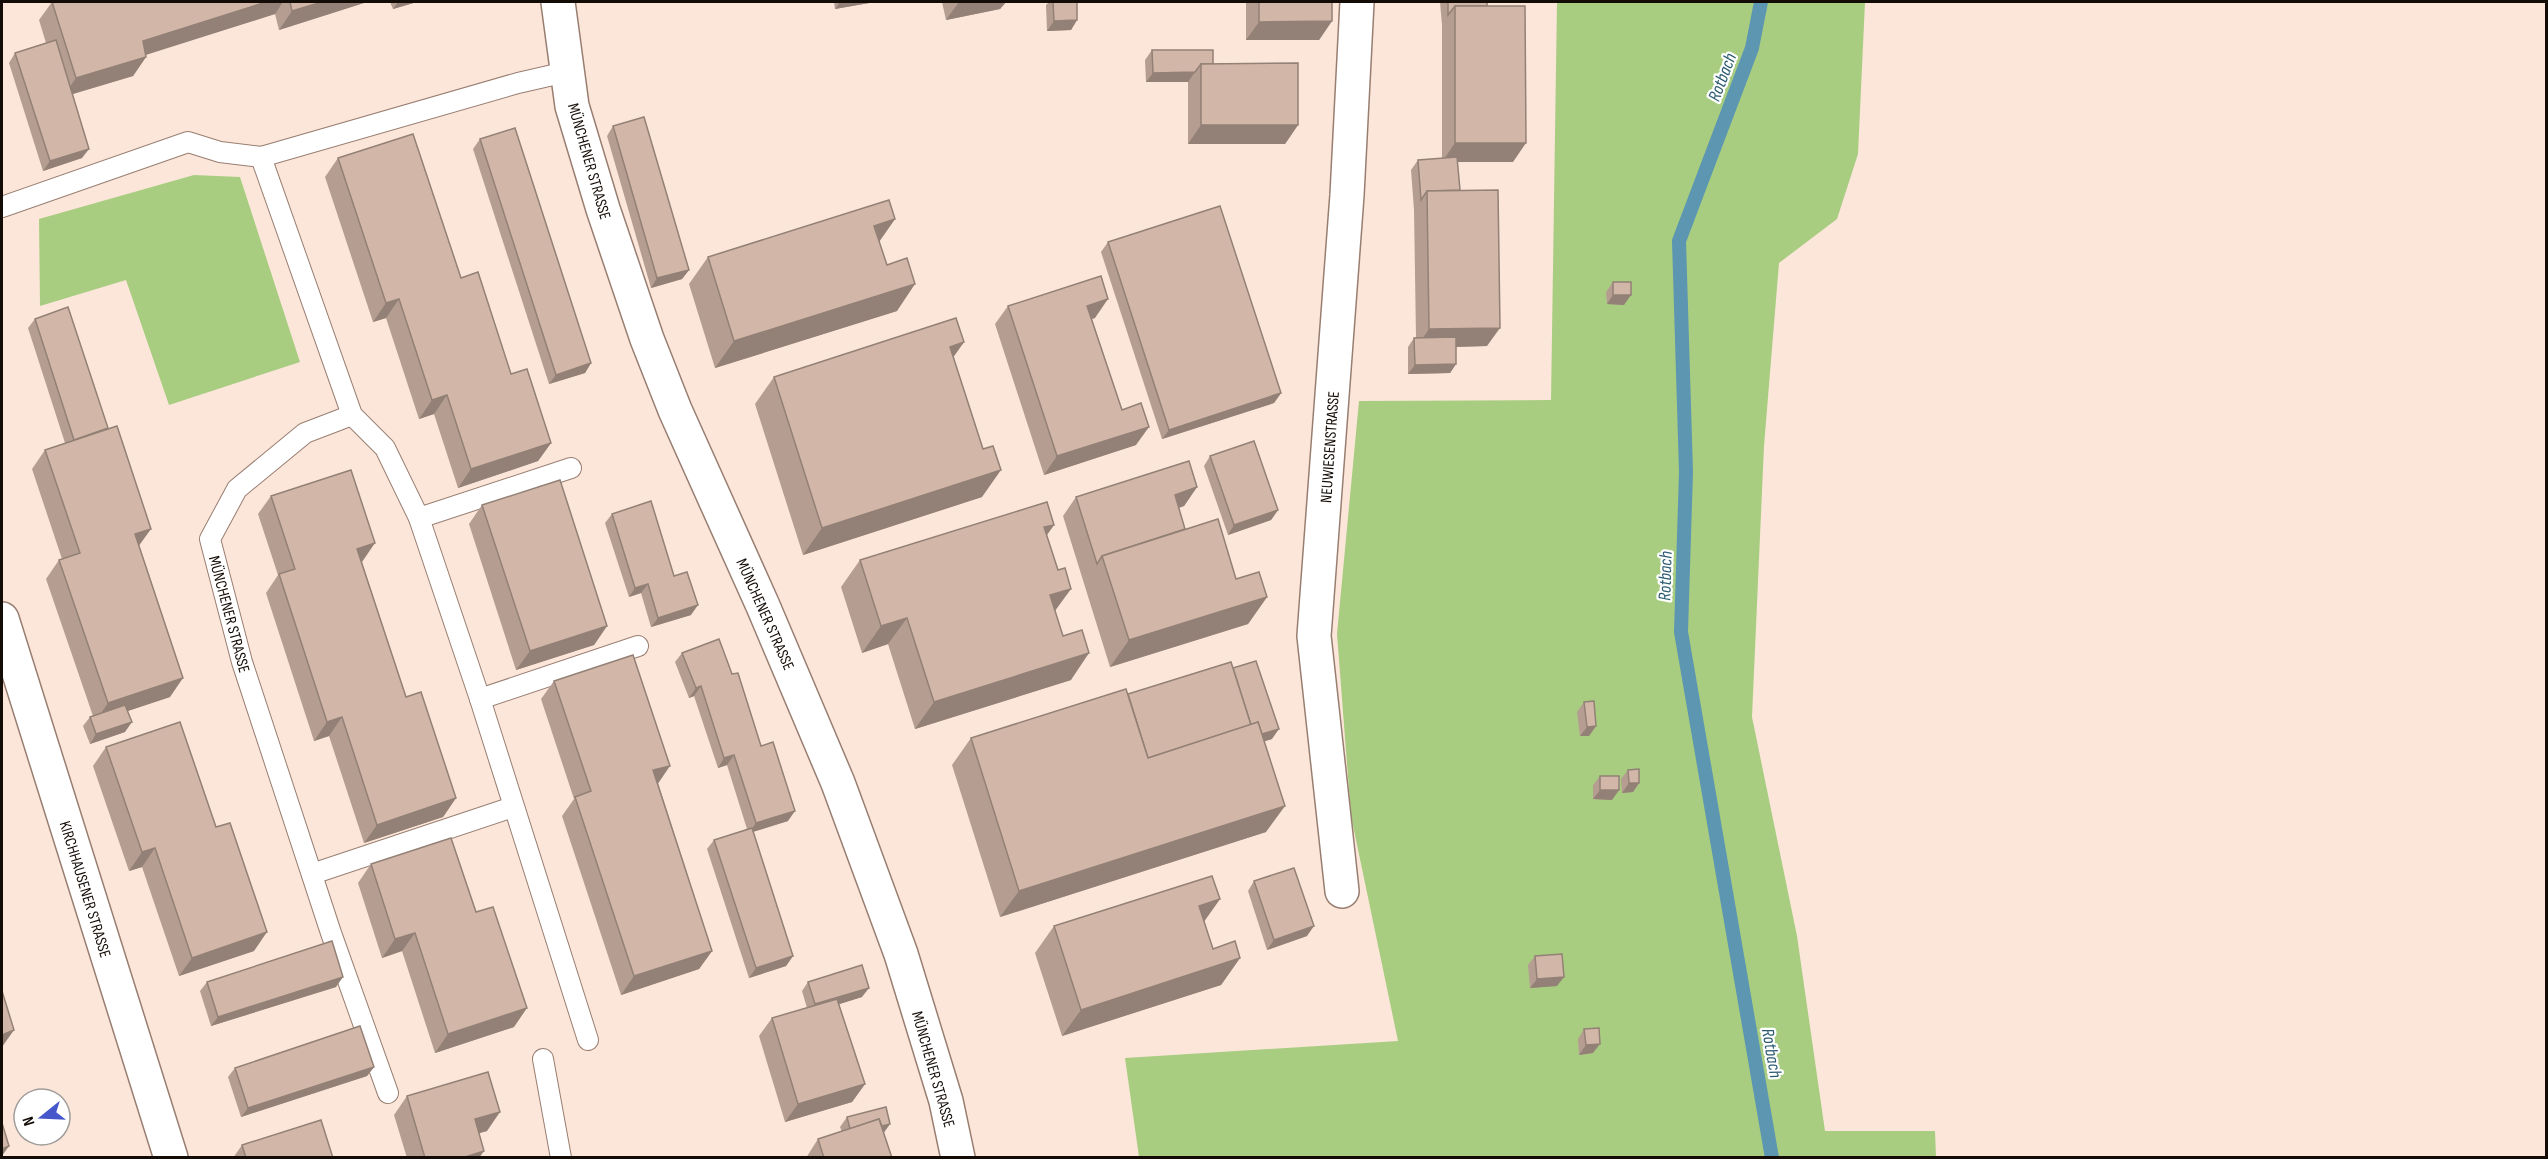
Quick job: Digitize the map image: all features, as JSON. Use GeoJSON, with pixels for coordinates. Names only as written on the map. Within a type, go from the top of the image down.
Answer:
{"type":"FeatureCollection","features":[{"type":"Feature","properties":{"kind":"street","name":"MÜNCHENER STRASSE"},"geometry":{"type":"LineString","coordinates":[[558,2],[572,106],[603,209],[647,339],[675,410],[760,600],[838,783],[898,943],[946,1101],[958,1158]]}},
{"type":"Feature","properties":{"kind":"street","name":"NEUWIESENSTRASSE"},"geometry":{"type":"LineString","coordinates":[[1342,891],[1314,636],[1347,195],[1357,2]]}},
{"type":"Feature","properties":{"kind":"street","name":"KIRCHHAUSENER STRASSE"},"geometry":{"type":"LineString","coordinates":[[2,619],[171,1158]]}},
{"type":"Feature","properties":{"kind":"lane"},"geometry":{"type":"LineString","coordinates":[[2,207],[188,142],[220,152],[261,157],[518,83],[566,72]]}},
{"type":"Feature","properties":{"kind":"lane"},"geometry":{"type":"LineString","coordinates":[[261,157],[351,415],[385,448],[419,518],[480,699],[588,1040]]}},
{"type":"Feature","properties":{"kind":"lane","name":"MÜNCHENER STRASSE"},"geometry":{"type":"LineString","coordinates":[[351,415],[305,433],[237,489],[210,539],[242,662],[330,933],[388,1093]]}},
{"type":"Feature","properties":{"kind":"lane"},"geometry":{"type":"LineString","coordinates":[[419,518],[571,468]]}},
{"type":"Feature","properties":{"kind":"lane"},"geometry":{"type":"LineString","coordinates":[[480,699],[638,646]]}},
{"type":"Feature","properties":{"kind":"lane"},"geometry":{"type":"LineString","coordinates":[[312,874],[513,807]]}},
{"type":"Feature","properties":{"kind":"lane"},"geometry":{"type":"LineString","coordinates":[[543,1059],[561,1158]]}},
{"type":"Feature","properties":{"kind":"green space"},"geometry":{"type":"Polygon","coordinates":[[[1557,2],[1865,2],[1858,154],[1837,219],[1779,263],[1764,446],[1752,717],[1797,936],[1825,1131],[1935,1131],[1936,1157],[1139,1157],[1125,1058],[1398,1041],[1351,816],[1337,634],[1359,401],[1551,400],[1557,2]]]}},
{"type":"Feature","properties":{"kind":"green space"},"geometry":{"type":"Polygon","coordinates":[[[194,175],[240,177],[300,362],[169,405],[126,280],[40,306],[39,219],[194,175]]]}},
{"type":"Feature","properties":{"kind":"building"},"geometry":{"type":"Polygon","coordinates":[[[52,2],[266,2],[143,41],[146,57],[76,78],[52,2]]]}},
{"type":"Feature","properties":{"kind":"building"},"geometry":{"type":"Polygon","coordinates":[[[290,2],[322,2],[292,11],[290,2]]]}},
{"type":"Feature","properties":{"kind":"building"},"geometry":{"type":"Polygon","coordinates":[[[1053,2],[1077,2],[1077,20],[1054,21],[1053,2]]]}},
{"type":"Feature","properties":{"kind":"building"},"geometry":{"type":"Polygon","coordinates":[[[1259,2],[1332,2],[1332,21],[1259,22],[1259,2]]]}},
{"type":"Feature","properties":{"kind":"building"},"geometry":{"type":"Polygon","coordinates":[[[1448,2],[1487,2],[1487,6],[1455,6],[1448,15],[1448,2]]]}},
{"type":"Feature","properties":{"kind":"building"},"geometry":{"type":"Polygon","coordinates":[[[1455,6],[1525,6],[1526,143],[1455,143],[1455,6]]]}},
{"type":"Feature","properties":{"kind":"building"},"geometry":{"type":"Polygon","coordinates":[[[56,40],[89,149],[50,161],[15,53],[56,40]]]}},
{"type":"Feature","properties":{"kind":"building"},"geometry":{"type":"Polygon","coordinates":[[[1152,50],[1213,50],[1213,64],[1201,64],[1195,72],[1153,73],[1152,50]]]}},
{"type":"Feature","properties":{"kind":"building"},"geometry":{"type":"Polygon","coordinates":[[[1298,63],[1298,125],[1201,125],[1201,64],[1298,63]]]}},
{"type":"Feature","properties":{"kind":"building"},"geometry":{"type":"Polygon","coordinates":[[[644,117],[689,270],[657,278],[613,126],[644,117]]]}},
{"type":"Feature","properties":{"kind":"building"},"geometry":{"type":"Polygon","coordinates":[[[515,128],[591,363],[556,375],[480,139],[515,128]]]}},
{"type":"Feature","properties":{"kind":"building"},"geometry":{"type":"Polygon","coordinates":[[[413,134],[461,278],[478,272],[511,374],[527,369],[551,443],[471,469],[447,395],[432,400],[399,299],[386,303],[338,158],[413,134]]]}},
{"type":"Feature","properties":{"kind":"building"},"geometry":{"type":"Polygon","coordinates":[[[1457,157],[1460,190],[1427,191],[1421,200],[1418,160],[1457,157]]]}},
{"type":"Feature","properties":{"kind":"building"},"geometry":{"type":"Polygon","coordinates":[[[1498,190],[1500,328],[1429,329],[1427,191],[1498,190]]]}},
{"type":"Feature","properties":{"kind":"building"},"geometry":{"type":"Polygon","coordinates":[[[889,200],[895,219],[874,226],[887,265],[907,258],[915,284],[734,341],[708,257],[889,200]]]}},
{"type":"Feature","properties":{"kind":"building"},"geometry":{"type":"Polygon","coordinates":[[[1220,206],[1281,393],[1169,430],[1108,242],[1220,206]]]}},
{"type":"Feature","properties":{"kind":"building"},"geometry":{"type":"Polygon","coordinates":[[[1101,276],[1108,299],[1087,306],[1122,410],[1141,403],[1149,427],[1057,456],[1008,306],[1101,276]]]}},
{"type":"Feature","properties":{"kind":"building"},"geometry":{"type":"Polygon","coordinates":[[[1613,282],[1631,282],[1631,295],[1613,295],[1613,282]]]}},
{"type":"Feature","properties":{"kind":"building"},"geometry":{"type":"Polygon","coordinates":[[[68,307],[108,428],[74,440],[35,319],[68,307]]]}},
{"type":"Feature","properties":{"kind":"building"},"geometry":{"type":"Polygon","coordinates":[[[956,318],[964,342],[950,347],[983,449],[993,446],[1001,470],[822,528],[774,377],[956,318]]]}},
{"type":"Feature","properties":{"kind":"building"},"geometry":{"type":"Polygon","coordinates":[[[1456,337],[1456,364],[1415,365],[1414,338],[1456,337]]]}},
{"type":"Feature","properties":{"kind":"building"},"geometry":{"type":"Polygon","coordinates":[[[117,426],[151,529],[135,534],[183,678],[108,703],[59,560],[80,553],[45,450],[117,426]]]}},
{"type":"Feature","properties":{"kind":"building"},"geometry":{"type":"Polygon","coordinates":[[[1254,441],[1278,510],[1234,525],[1210,456],[1254,441]]]}},
{"type":"Feature","properties":{"kind":"building"},"geometry":{"type":"Polygon","coordinates":[[[1189,461],[1197,487],[1175,495],[1185,529],[1102,556],[1097,564],[1076,497],[1189,461]]]}},
{"type":"Feature","properties":{"kind":"building"},"geometry":{"type":"Polygon","coordinates":[[[351,470],[375,543],[357,549],[406,697],[421,692],[456,798],[377,825],[342,717],[327,722],[279,574],[295,569],[271,496],[351,470]]]}},
{"type":"Feature","properties":{"kind":"building"},"geometry":{"type":"Polygon","coordinates":[[[560,480],[607,626],[530,651],[482,505],[560,480]]]}},
{"type":"Feature","properties":{"kind":"building"},"geometry":{"type":"Polygon","coordinates":[[[651,501],[674,576],[687,572],[698,605],[658,618],[648,584],[635,588],[612,514],[651,501]]]}},
{"type":"Feature","properties":{"kind":"building"},"geometry":{"type":"Polygon","coordinates":[[[1047,502],[1054,525],[1044,527],[1058,570],[1065,568],[1071,589],[1050,595],[1063,636],[1082,630],[1089,653],[934,702],[907,618],[881,626],[860,560],[1047,502]]]}},
{"type":"Feature","properties":{"kind":"building"},"geometry":{"type":"Polygon","coordinates":[[[1218,519],[1236,579],[1259,572],[1267,597],[1129,640],[1102,556],[1218,519]]]}},
{"type":"Feature","properties":{"kind":"building"},"geometry":{"type":"Polygon","coordinates":[[[719,639],[732,674],[738,673],[761,746],[773,742],[795,811],[756,823],[734,755],[724,758],[701,686],[696,688],[682,653],[719,639]]]}},
{"type":"Feature","properties":{"kind":"building"},"geometry":{"type":"Polygon","coordinates":[[[633,655],[670,766],[653,770],[712,951],[634,976],[575,797],[591,791],[554,681],[633,655]]]}},
{"type":"Feature","properties":{"kind":"building"},"geometry":{"type":"Polygon","coordinates":[[[1256,661],[1279,729],[1262,734],[1258,722],[1251,725],[1233,668],[1256,661]]]}},
{"type":"Feature","properties":{"kind":"building"},"geometry":{"type":"Polygon","coordinates":[[[1231,662],[1251,725],[1148,758],[1128,694],[1231,662]]]}},
{"type":"Feature","properties":{"kind":"building"},"geometry":{"type":"Polygon","coordinates":[[[1126,689],[1148,758],[1258,722],[1285,806],[1019,891],[971,738],[1126,689]]]}},
{"type":"Feature","properties":{"kind":"building"},"geometry":{"type":"Polygon","coordinates":[[[1594,701],[1596,726],[1587,727],[1584,702],[1594,701]]]}},
{"type":"Feature","properties":{"kind":"building"},"geometry":{"type":"Polygon","coordinates":[[[125,705],[132,722],[96,734],[90,717],[125,705]]]}},
{"type":"Feature","properties":{"kind":"building"},"geometry":{"type":"Polygon","coordinates":[[[180,722],[216,827],[230,823],[267,932],[192,958],[155,848],[142,852],[106,747],[180,722]]]}},
{"type":"Feature","properties":{"kind":"building"},"geometry":{"type":"Polygon","coordinates":[[[1639,769],[1639,783],[1629,783],[1628,770],[1639,769]]]}},
{"type":"Feature","properties":{"kind":"building"},"geometry":{"type":"Polygon","coordinates":[[[1600,776],[1619,776],[1619,790],[1600,790],[1600,776]]]}},
{"type":"Feature","properties":{"kind":"building"},"geometry":{"type":"Polygon","coordinates":[[[752,828],[793,956],[756,968],[714,840],[752,828]]]}},
{"type":"Feature","properties":{"kind":"building"},"geometry":{"type":"Polygon","coordinates":[[[451,838],[476,912],[493,907],[527,1008],[448,1034],[415,933],[395,939],[371,864],[451,838]]]}},
{"type":"Feature","properties":{"kind":"building"},"geometry":{"type":"Polygon","coordinates":[[[1294,868],[1314,926],[1274,940],[1254,881],[1294,868]]]}},
{"type":"Feature","properties":{"kind":"building"},"geometry":{"type":"Polygon","coordinates":[[[1212,876],[1220,899],[1199,906],[1213,949],[1235,941],[1240,958],[1081,1010],[1054,926],[1212,876]]]}},
{"type":"Feature","properties":{"kind":"building"},"geometry":{"type":"Polygon","coordinates":[[[332,941],[343,977],[218,1017],[207,982],[332,941]]]}},
{"type":"Feature","properties":{"kind":"building"},"geometry":{"type":"Polygon","coordinates":[[[1562,954],[1564,977],[1537,979],[1535,956],[1562,954]]]}},
{"type":"Feature","properties":{"kind":"building"},"geometry":{"type":"Polygon","coordinates":[[[862,965],[869,988],[815,1004],[808,982],[862,965]]]}},
{"type":"Feature","properties":{"kind":"building"},"geometry":{"type":"Polygon","coordinates":[[[2,991],[14,1030],[2,1035],[2,991]]]}},
{"type":"Feature","properties":{"kind":"building"},"geometry":{"type":"Polygon","coordinates":[[[837,999],[865,1084],[798,1104],[772,1018],[837,999]]]}},
{"type":"Feature","properties":{"kind":"building"},"geometry":{"type":"Polygon","coordinates":[[[360,1026],[374,1067],[248,1108],[235,1068],[360,1026]]]}},
{"type":"Feature","properties":{"kind":"building"},"geometry":{"type":"Polygon","coordinates":[[[1599,1028],[1600,1044],[1586,1045],[1584,1029],[1599,1028]]]}},
{"type":"Feature","properties":{"kind":"building"},"geometry":{"type":"Polygon","coordinates":[[[488,1072],[500,1112],[475,1119],[484,1151],[462,1158],[425,1158],[407,1096],[488,1072]]]}},
{"type":"Feature","properties":{"kind":"building"},"geometry":{"type":"Polygon","coordinates":[[[886,1107],[890,1124],[882,1126],[879,1119],[850,1129],[847,1117],[886,1107]]]}},
{"type":"Feature","properties":{"kind":"building"},"geometry":{"type":"Polygon","coordinates":[[[879,1119],[892,1158],[824,1158],[818,1139],[879,1119]]]}},
{"type":"Feature","properties":{"kind":"building"},"geometry":{"type":"Polygon","coordinates":[[[321,1120],[333,1158],[246,1158],[242,1145],[321,1120]]]}},
{"type":"Feature","properties":{"kind":"building"},"geometry":{"type":"Polygon","coordinates":[[[2,1123],[9,1146],[2,1149],[2,1123]]]}},
{"type":"Feature","properties":{"kind":"waterway","name":"Rotbach"},"geometry":{"type":"LineString","coordinates":[[1761,2],[1752,48],[1679,241],[1686,472],[1681,632],[1772,1158]]}}]}
